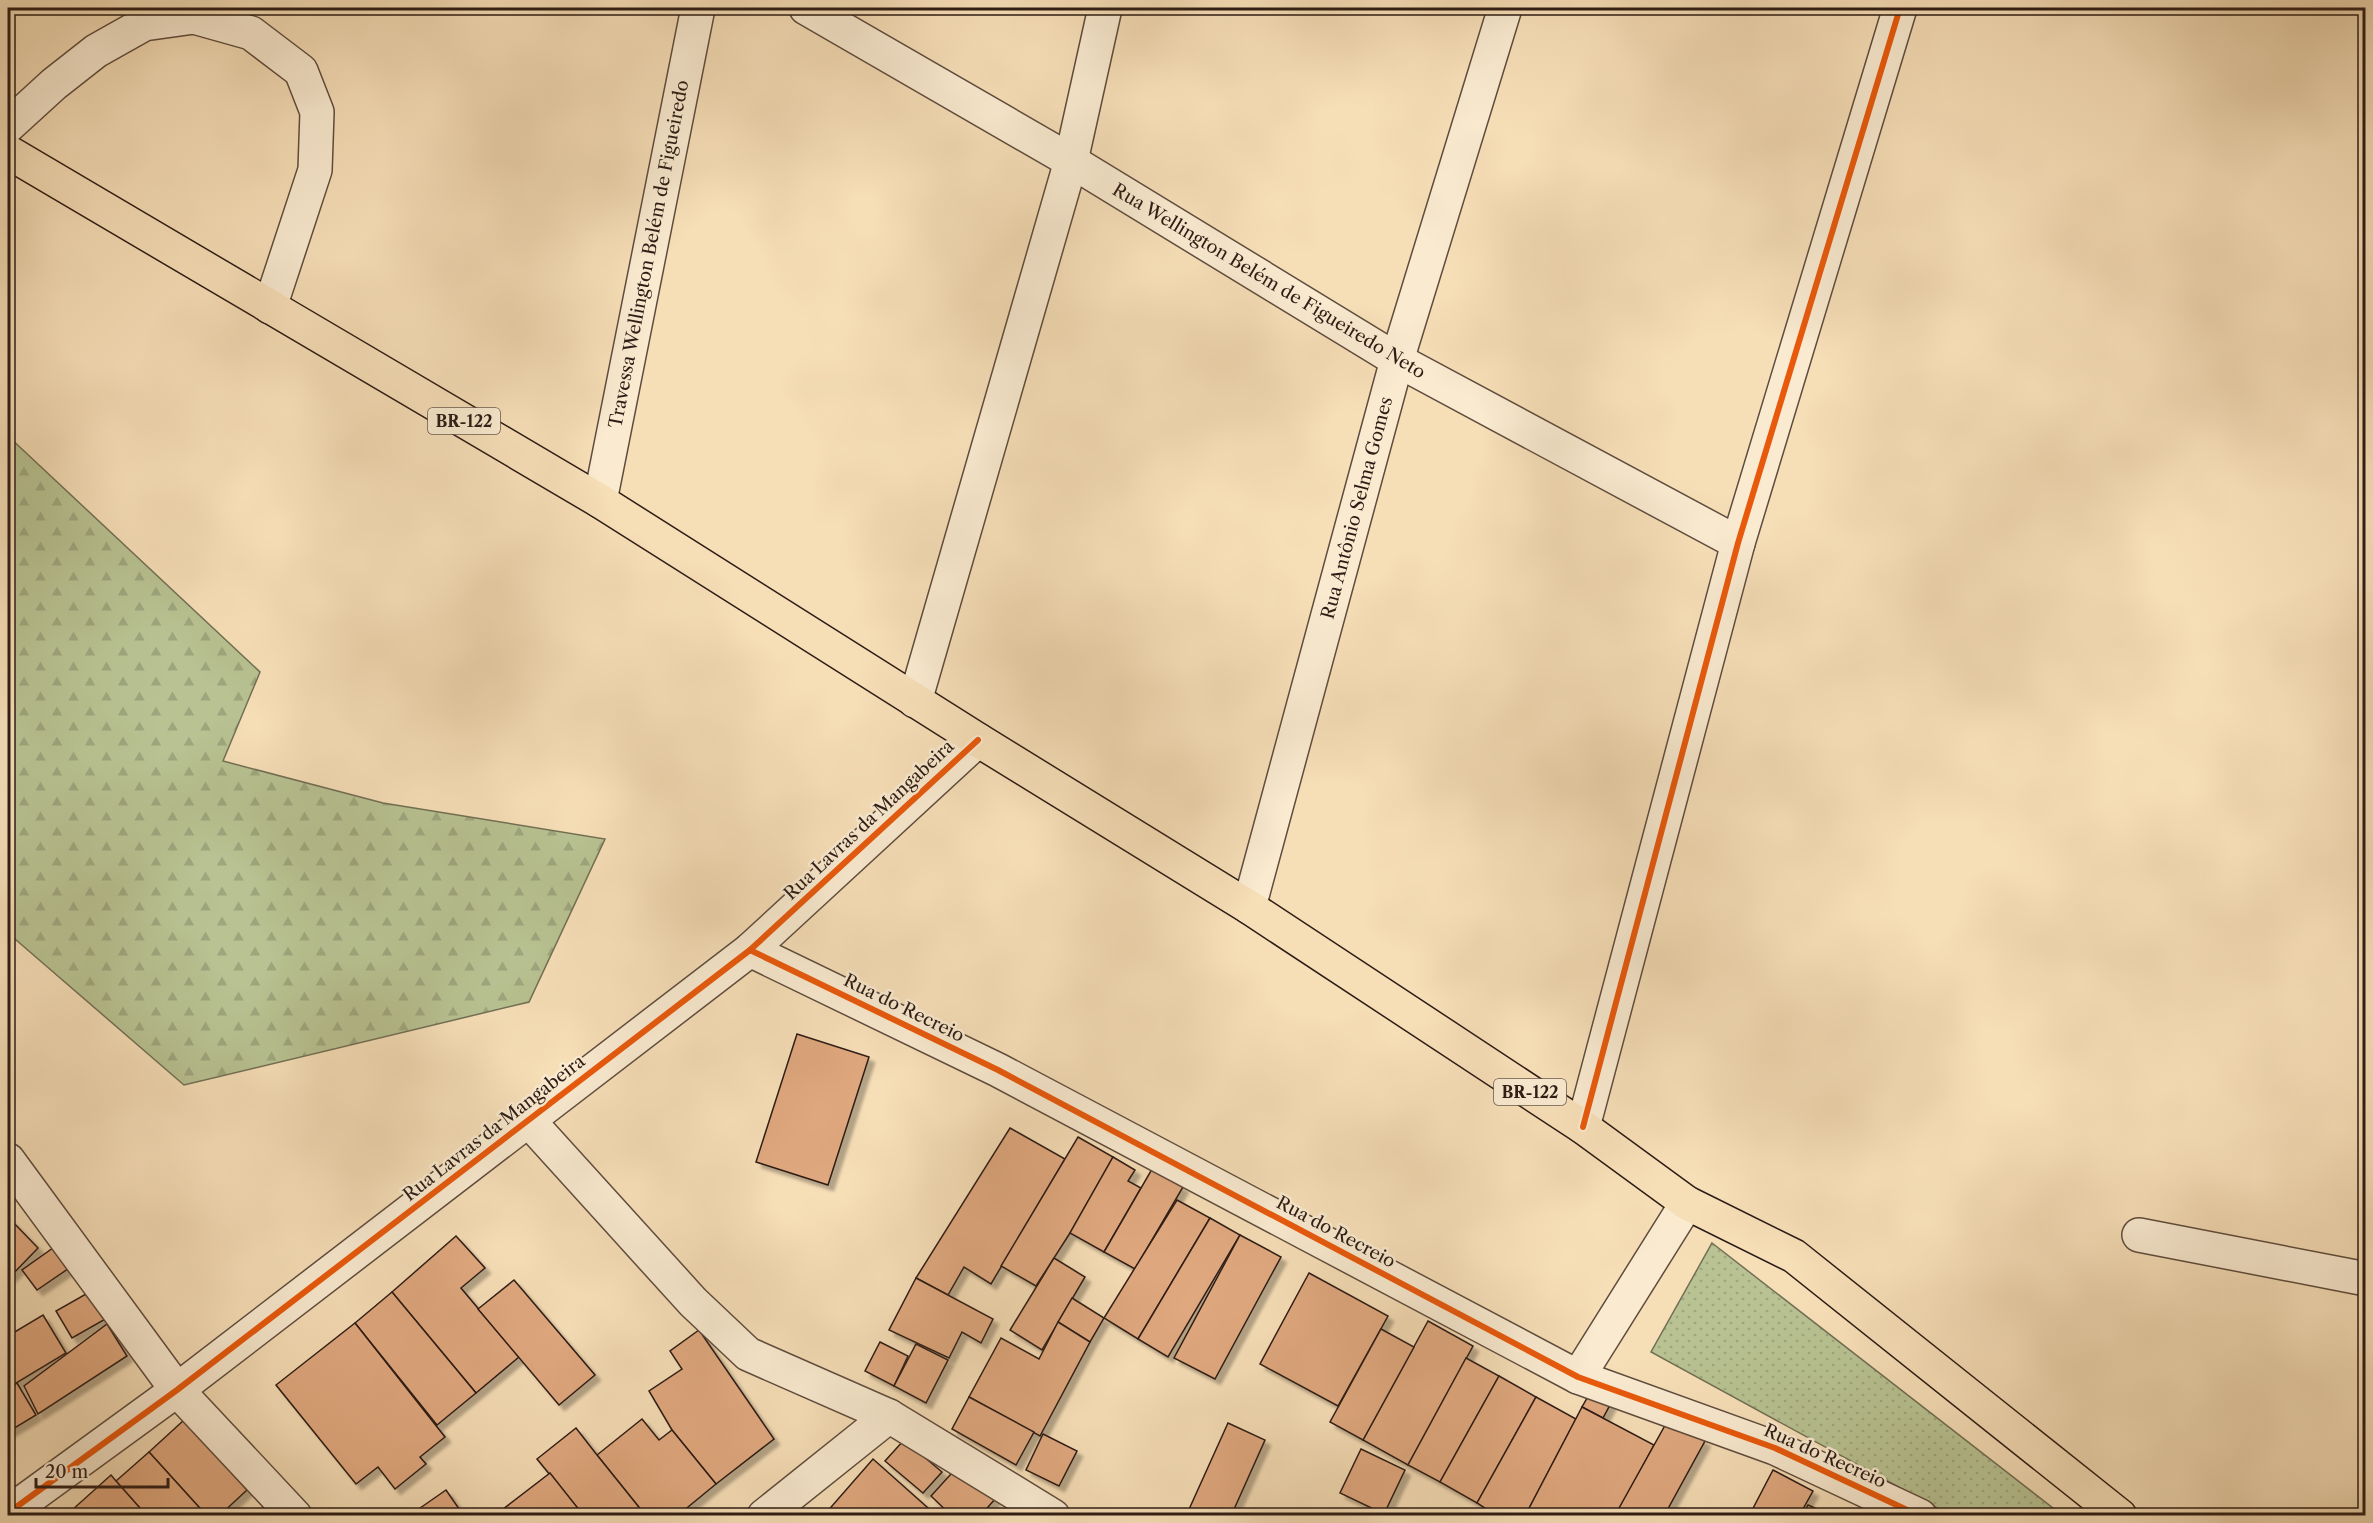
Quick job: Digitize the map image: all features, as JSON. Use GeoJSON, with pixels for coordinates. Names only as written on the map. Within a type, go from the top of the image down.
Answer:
{"type":"FeatureCollection","features":[{"type":"Feature","properties":{"kind":"highway","name":"BR-122"},"geometry":{"type":"LineString","coordinates":[[8,152],[600,501],[915,701],[1249,907],[1583,1127],[1687,1203],[1794,1256],[2120,1515]]}},
{"type":"Feature","properties":{"kind":"street","name":"Travessa Wellington Belém de Figueiredo"},"geometry":{"type":"LineString","coordinates":[[600,501],[698,8]]}},
{"type":"Feature","properties":{"kind":"street","name":"Rua Wellington Belém de Figueiredo Neto"},"geometry":{"type":"LineString","coordinates":[[806,8],[1071,161],[1397,360],[1738,543]]}},
{"type":"Feature","properties":{"kind":"street"},"geometry":{"type":"LineString","coordinates":[[915,701],[1071,161],[1104,8]]}},
{"type":"Feature","properties":{"kind":"street","name":"Rua Antônio Selma Gomes"},"geometry":{"type":"LineString","coordinates":[[1249,907],[1397,360],[1505,8]]}},
{"type":"Feature","properties":{"kind":"street"},"geometry":{"type":"LineString","coordinates":[[1583,1127],[1738,543],[1900,8]]}},
{"type":"Feature","properties":{"kind":"street"},"geometry":{"type":"LineString","coordinates":[[8,126],[54,84],[96,51],[144,24],[195,17],[251,33],[301,71],[317,112],[315,170],[270,306]]}},
{"type":"Feature","properties":{"kind":"street","name":"Rua Lavras da Mangabeira"},"geometry":{"type":"LineString","coordinates":[[8,1513],[177,1390],[750,950],[978,740]]}},
{"type":"Feature","properties":{"kind":"street","name":"Rua do Recreio"},"geometry":{"type":"LineString","coordinates":[[750,950],[998,1070],[1578,1377],[1775,1448],[1920,1515]]}},
{"type":"Feature","properties":{"kind":"street"},"geometry":{"type":"LineString","coordinates":[[528,1120],[693,1302],[748,1354],[889,1416],[1053,1515]]}},
{"type":"Feature","properties":{"kind":"street"},"geometry":{"type":"LineString","coordinates":[[8,1160],[177,1390],[285,1512]]}},
{"type":"Feature","properties":{"kind":"street"},"geometry":{"type":"LineString","coordinates":[[1578,1377],[1687,1203]]}},
{"type":"Feature","properties":{"kind":"street"},"geometry":{"type":"LineString","coordinates":[[2139,1235],[2366,1279]]}},
{"type":"Feature","properties":{"kind":"street"},"geometry":{"type":"LineString","coordinates":[[765,1515],[889,1416]]}},
{"type":"Feature","properties":{"kind":"green space"},"geometry":{"type":"Polygon","coordinates":[[[8,436],[260,672],[223,761],[383,803],[605,839],[529,1002],[184,1085],[8,933],[8,436]]]}},
{"type":"Feature","properties":{"kind":"green space"},"geometry":{"type":"Polygon","coordinates":[[[1712,1243],[2062,1515],[1950,1515],[1651,1352],[1712,1243]]]}},
{"type":"Feature","properties":{"kind":"building"},"geometry":{"type":"Polygon","coordinates":[[[797,1034],[869,1057],[828,1185],[756,1162],[797,1034]]]}},
{"type":"Feature","properties":{"kind":"building"},"geometry":{"type":"Polygon","coordinates":[[[1010,1128],[1065,1159],[991,1284],[964,1267],[948,1295],[916,1278],[1010,1128]]]}},
{"type":"Feature","properties":{"kind":"building"},"geometry":{"type":"Polygon","coordinates":[[[1078,1137],[1113,1157],[1070,1233],[1036,1286],[1001,1266],[1078,1137]]]}},
{"type":"Feature","properties":{"kind":"building"},"geometry":{"type":"Polygon","coordinates":[[[1113,1157],[1135,1170],[1128,1181],[1141,1188],[1104,1252],[1070,1233],[1113,1157]]]}},
{"type":"Feature","properties":{"kind":"building"},"geometry":{"type":"Polygon","coordinates":[[[1152,1169],[1183,1187],[1135,1269],[1104,1252],[1152,1169]]]}},
{"type":"Feature","properties":{"kind":"building"},"geometry":{"type":"Polygon","coordinates":[[[1177,1200],[1210,1218],[1138,1339],[1104,1318],[1177,1200]]]}},
{"type":"Feature","properties":{"kind":"building"},"geometry":{"type":"Polygon","coordinates":[[[1210,1218],[1240,1235],[1168,1357],[1138,1339],[1210,1218]]]}},
{"type":"Feature","properties":{"kind":"building"},"geometry":{"type":"Polygon","coordinates":[[[10,1219],[38,1248],[10,1277],[8,1275],[8,1222],[10,1219]]]}},
{"type":"Feature","properties":{"kind":"building"},"geometry":{"type":"Polygon","coordinates":[[[1240,1235],[1281,1257],[1215,1379],[1174,1358],[1240,1235]]]}},
{"type":"Feature","properties":{"kind":"building"},"geometry":{"type":"Polygon","coordinates":[[[456,1236],[485,1268],[461,1288],[519,1357],[476,1393],[392,1292],[456,1236]]]}},
{"type":"Feature","properties":{"kind":"building"},"geometry":{"type":"Polygon","coordinates":[[[60,1243],[75,1264],[37,1290],[22,1270],[60,1243]]]}},
{"type":"Feature","properties":{"kind":"building"},"geometry":{"type":"Polygon","coordinates":[[[1054,1258],[1085,1277],[1042,1350],[1010,1330],[1054,1258]]]}},
{"type":"Feature","properties":{"kind":"building"},"geometry":{"type":"Polygon","coordinates":[[[1309,1273],[1388,1316],[1338,1406],[1260,1364],[1309,1273]]]}},
{"type":"Feature","properties":{"kind":"building"},"geometry":{"type":"Polygon","coordinates":[[[916,1278],[993,1319],[981,1343],[962,1332],[949,1358],[889,1330],[916,1278]]]}},
{"type":"Feature","properties":{"kind":"building"},"geometry":{"type":"Polygon","coordinates":[[[514,1280],[595,1375],[559,1405],[478,1309],[514,1280]]]}},
{"type":"Feature","properties":{"kind":"building"},"geometry":{"type":"Polygon","coordinates":[[[93,1290],[109,1317],[72,1338],[56,1311],[93,1290]]]}},
{"type":"Feature","properties":{"kind":"building"},"geometry":{"type":"Polygon","coordinates":[[[392,1292],[476,1393],[437,1425],[355,1323],[392,1292]]]}},
{"type":"Feature","properties":{"kind":"building"},"geometry":{"type":"Polygon","coordinates":[[[1072,1298],[1104,1318],[1090,1342],[1058,1322],[1072,1298]]]}},
{"type":"Feature","properties":{"kind":"building"},"geometry":{"type":"Polygon","coordinates":[[[43,1315],[66,1353],[8,1388],[8,1336],[43,1315]]]}},
{"type":"Feature","properties":{"kind":"building"},"geometry":{"type":"Polygon","coordinates":[[[1428,1321],[1473,1346],[1408,1465],[1363,1440],[1428,1321]]]}},
{"type":"Feature","properties":{"kind":"building"},"geometry":{"type":"Polygon","coordinates":[[[1058,1322],[1090,1342],[1040,1436],[969,1397],[1001,1338],[1039,1359],[1058,1322]]]}},
{"type":"Feature","properties":{"kind":"building"},"geometry":{"type":"Polygon","coordinates":[[[355,1323],[445,1437],[420,1457],[426,1464],[395,1489],[378,1467],[356,1484],[276,1385],[355,1323]]]}},
{"type":"Feature","properties":{"kind":"building"},"geometry":{"type":"Polygon","coordinates":[[[107,1324],[127,1356],[38,1414],[24,1386],[107,1324]]]}},
{"type":"Feature","properties":{"kind":"building"},"geometry":{"type":"Polygon","coordinates":[[[1381,1329],[1414,1347],[1363,1440],[1330,1422],[1381,1329]]]}},
{"type":"Feature","properties":{"kind":"building"},"geometry":{"type":"Polygon","coordinates":[[[699,1330],[774,1439],[716,1484],[672,1430],[649,1391],[682,1369],[670,1351],[699,1330]]]}},
{"type":"Feature","properties":{"kind":"building"},"geometry":{"type":"Polygon","coordinates":[[[880,1342],[908,1356],[894,1386],[865,1371],[880,1342]]]}},
{"type":"Feature","properties":{"kind":"building"},"geometry":{"type":"Polygon","coordinates":[[[916,1344],[948,1360],[926,1403],[894,1386],[916,1344]]]}},
{"type":"Feature","properties":{"kind":"building"},"geometry":{"type":"Polygon","coordinates":[[[1466,1358],[1499,1376],[1440,1482],[1408,1465],[1466,1358]]]}},
{"type":"Feature","properties":{"kind":"building"},"geometry":{"type":"Polygon","coordinates":[[[1499,1376],[1536,1397],[1477,1503],[1440,1482],[1499,1376]]]}},
{"type":"Feature","properties":{"kind":"building"},"geometry":{"type":"Polygon","coordinates":[[[17,1383],[36,1415],[8,1432],[8,1388],[17,1383]]]}},
{"type":"Feature","properties":{"kind":"building"},"geometry":{"type":"Polygon","coordinates":[[[1590,1393],[1611,1403],[1603,1418],[1582,1407],[1590,1393]]]}},
{"type":"Feature","properties":{"kind":"building"},"geometry":{"type":"Polygon","coordinates":[[[969,1397],[1034,1432],[1016,1465],[952,1429],[969,1397]]]}},
{"type":"Feature","properties":{"kind":"building"},"geometry":{"type":"Polygon","coordinates":[[[1536,1397],[1576,1419],[1525,1516],[1497,1516],[1477,1503],[1536,1397]]]}},
{"type":"Feature","properties":{"kind":"building"},"geometry":{"type":"Polygon","coordinates":[[[1582,1407],[1654,1445],[1616,1516],[1525,1516],[1582,1407]]]}},
{"type":"Feature","properties":{"kind":"building"},"geometry":{"type":"Polygon","coordinates":[[[642,1419],[659,1440],[672,1430],[716,1484],[677,1516],[646,1516],[597,1455],[642,1419]]]}},
{"type":"Feature","properties":{"kind":"building"},"geometry":{"type":"Polygon","coordinates":[[[184,1420],[247,1490],[219,1516],[207,1516],[149,1452],[184,1420]]]}},
{"type":"Feature","properties":{"kind":"building"},"geometry":{"type":"Polygon","coordinates":[[[1668,1420],[1705,1441],[1664,1516],[1628,1516],[1618,1510],[1668,1420]]]}},
{"type":"Feature","properties":{"kind":"building"},"geometry":{"type":"Polygon","coordinates":[[[1228,1423],[1265,1440],[1231,1516],[1186,1516],[1228,1423]]]}},
{"type":"Feature","properties":{"kind":"building"},"geometry":{"type":"Polygon","coordinates":[[[576,1428],[646,1516],[584,1516],[537,1459],[576,1428]]]}},
{"type":"Feature","properties":{"kind":"building"},"geometry":{"type":"Polygon","coordinates":[[[1043,1434],[1077,1451],[1059,1486],[1026,1470],[1043,1434]]]}},
{"type":"Feature","properties":{"kind":"building"},"geometry":{"type":"Polygon","coordinates":[[[904,1440],[942,1472],[923,1493],[885,1461],[904,1440]]]}},
{"type":"Feature","properties":{"kind":"building"},"geometry":{"type":"Polygon","coordinates":[[[1361,1449],[1405,1470],[1384,1514],[1340,1493],[1361,1449]]]}},
{"type":"Feature","properties":{"kind":"building"},"geometry":{"type":"Polygon","coordinates":[[[149,1452],[207,1516],[147,1516],[116,1481],[149,1452]]]}},
{"type":"Feature","properties":{"kind":"building"},"geometry":{"type":"Polygon","coordinates":[[[873,1459],[937,1516],[825,1514],[873,1459]]]}},
{"type":"Feature","properties":{"kind":"building"},"geometry":{"type":"Polygon","coordinates":[[[960,1464],[996,1498],[980,1516],[952,1516],[931,1496],[960,1464]]]}},
{"type":"Feature","properties":{"kind":"building"},"geometry":{"type":"Polygon","coordinates":[[[1773,1470],[1813,1491],[1799,1516],[1749,1516],[1773,1470]]]}},
{"type":"Feature","properties":{"kind":"building"},"geometry":{"type":"Polygon","coordinates":[[[550,1473],[584,1516],[500,1516],[498,1513],[550,1473]]]}},
{"type":"Feature","properties":{"kind":"building"},"geometry":{"type":"Polygon","coordinates":[[[111,1475],[147,1516],[76,1516],[72,1510],[111,1475]]]}},
{"type":"Feature","properties":{"kind":"building"},"geometry":{"type":"Polygon","coordinates":[[[446,1490],[464,1516],[408,1516],[423,1506],[446,1490]]]}},
{"type":"Feature","properties":{"kind":"building"},"geometry":{"type":"Polygon","coordinates":[[[1808,1505],[1833,1516],[1802,1516],[1808,1505]]]}},
{"type":"Feature","properties":{"kind":"cycle path"},"geometry":{"type":"LineString","coordinates":[[1583,1127],[1738,543],[1900,8]]}},
{"type":"Feature","properties":{"kind":"cycle path"},"geometry":{"type":"LineString","coordinates":[[8,1513],[177,1390],[750,950],[978,740]]}},
{"type":"Feature","properties":{"kind":"cycle path"},"geometry":{"type":"LineString","coordinates":[[750,950],[998,1070],[1578,1377],[1775,1448],[1920,1516]]}}]}
